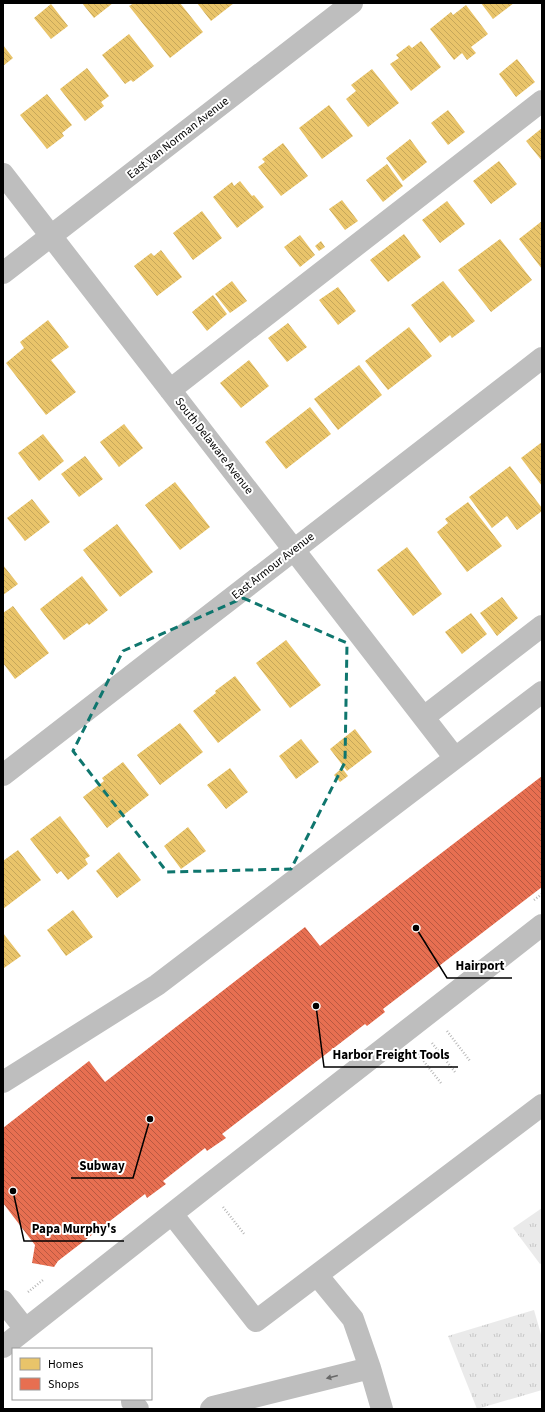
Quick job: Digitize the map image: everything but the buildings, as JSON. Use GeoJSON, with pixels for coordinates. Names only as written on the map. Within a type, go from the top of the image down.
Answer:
{"type":"FeatureCollection","features":[{"type":"Feature","properties":{"kind":"street","name":"East Van Norman Avenue"},"geometry":{"type":"LineString","coordinates":[[3,274],[352,3]]}},
{"type":"Feature","properties":{"kind":"street"},"geometry":{"type":"LineString","coordinates":[[170,390],[542,101]]}},
{"type":"Feature","properties":{"kind":"street","name":"South Delaware Avenue"},"geometry":{"type":"LineString","coordinates":[[3,174],[456,758]]}},
{"type":"Feature","properties":{"kind":"street","name":"East Armour Avenue"},"geometry":{"type":"LineString","coordinates":[[3,775],[542,358]]}},
{"type":"Feature","properties":{"kind":"street"},"geometry":{"type":"LineString","coordinates":[[424,717],[542,626]]}},
{"type":"Feature","properties":{"kind":"street"},"geometry":{"type":"LineString","coordinates":[[3,1082],[157,985],[542,692]]}},
{"type":"Feature","properties":{"kind":"street"},"geometry":{"type":"LineString","coordinates":[[3,1347],[542,925]]}},
{"type":"Feature","properties":{"kind":"street"},"geometry":{"type":"LineString","coordinates":[[172,1214],[256,1321],[542,1105]]}},
{"type":"Feature","properties":{"kind":"street"},"geometry":{"type":"LineString","coordinates":[[317,1275],[353,1318],[382,1409]]}},
{"type":"Feature","properties":{"kind":"street"},"geometry":{"type":"LineString","coordinates":[[3,1301],[25,1329]]}},
{"type":"Feature","properties":{"kind":"street"},"geometry":{"type":"LineString","coordinates":[[211,1409],[213,1407],[370,1368]]}},
{"type":"Feature","properties":{"kind":"path"},"geometry":{"type":"LineString","coordinates":[[445,1030],[470,1061]]}},
{"type":"Feature","properties":{"kind":"path"},"geometry":{"type":"LineString","coordinates":[[430,1041],[456,1072]]}},
{"type":"Feature","properties":{"kind":"path"},"geometry":{"type":"LineString","coordinates":[[416,1052],[441,1083]]}},
{"type":"Feature","properties":{"kind":"path"},"geometry":{"type":"LineString","coordinates":[[221,1206],[245,1234]]}},
{"type":"Feature","properties":{"kind":"highlighted area"},"geometry":{"type":"Polygon","coordinates":[[[243,598],[347,643],[345,762],[291,869],[167,872],[73,751],[123,651],[243,598]]]}},
{"type":"Feature","properties":{"kind":"green space"},"geometry":{"type":"Polygon","coordinates":[[[542,1208],[542,1263],[540,1264],[513,1228],[542,1208]]]}},
{"type":"Feature","properties":{"kind":"green space"},"geometry":{"type":"Polygon","coordinates":[[[534,1310],[542,1338],[542,1390],[477,1409],[448,1336],[534,1310]]]}},
{"type":"Feature","properties":{"kind":"place","name":"Hairport"},"geometry":{"type":"Point","coordinates":[416,928]}},
{"type":"Feature","properties":{"kind":"place","name":"Harbor Freight Tools"},"geometry":{"type":"Point","coordinates":[316,1006]}},
{"type":"Feature","properties":{"kind":"place","name":"Subway"},"geometry":{"type":"Point","coordinates":[150,1119]}},
{"type":"Feature","properties":{"kind":"place","name":"Papa Murphy's"},"geometry":{"type":"Point","coordinates":[13,1191]}}]}
